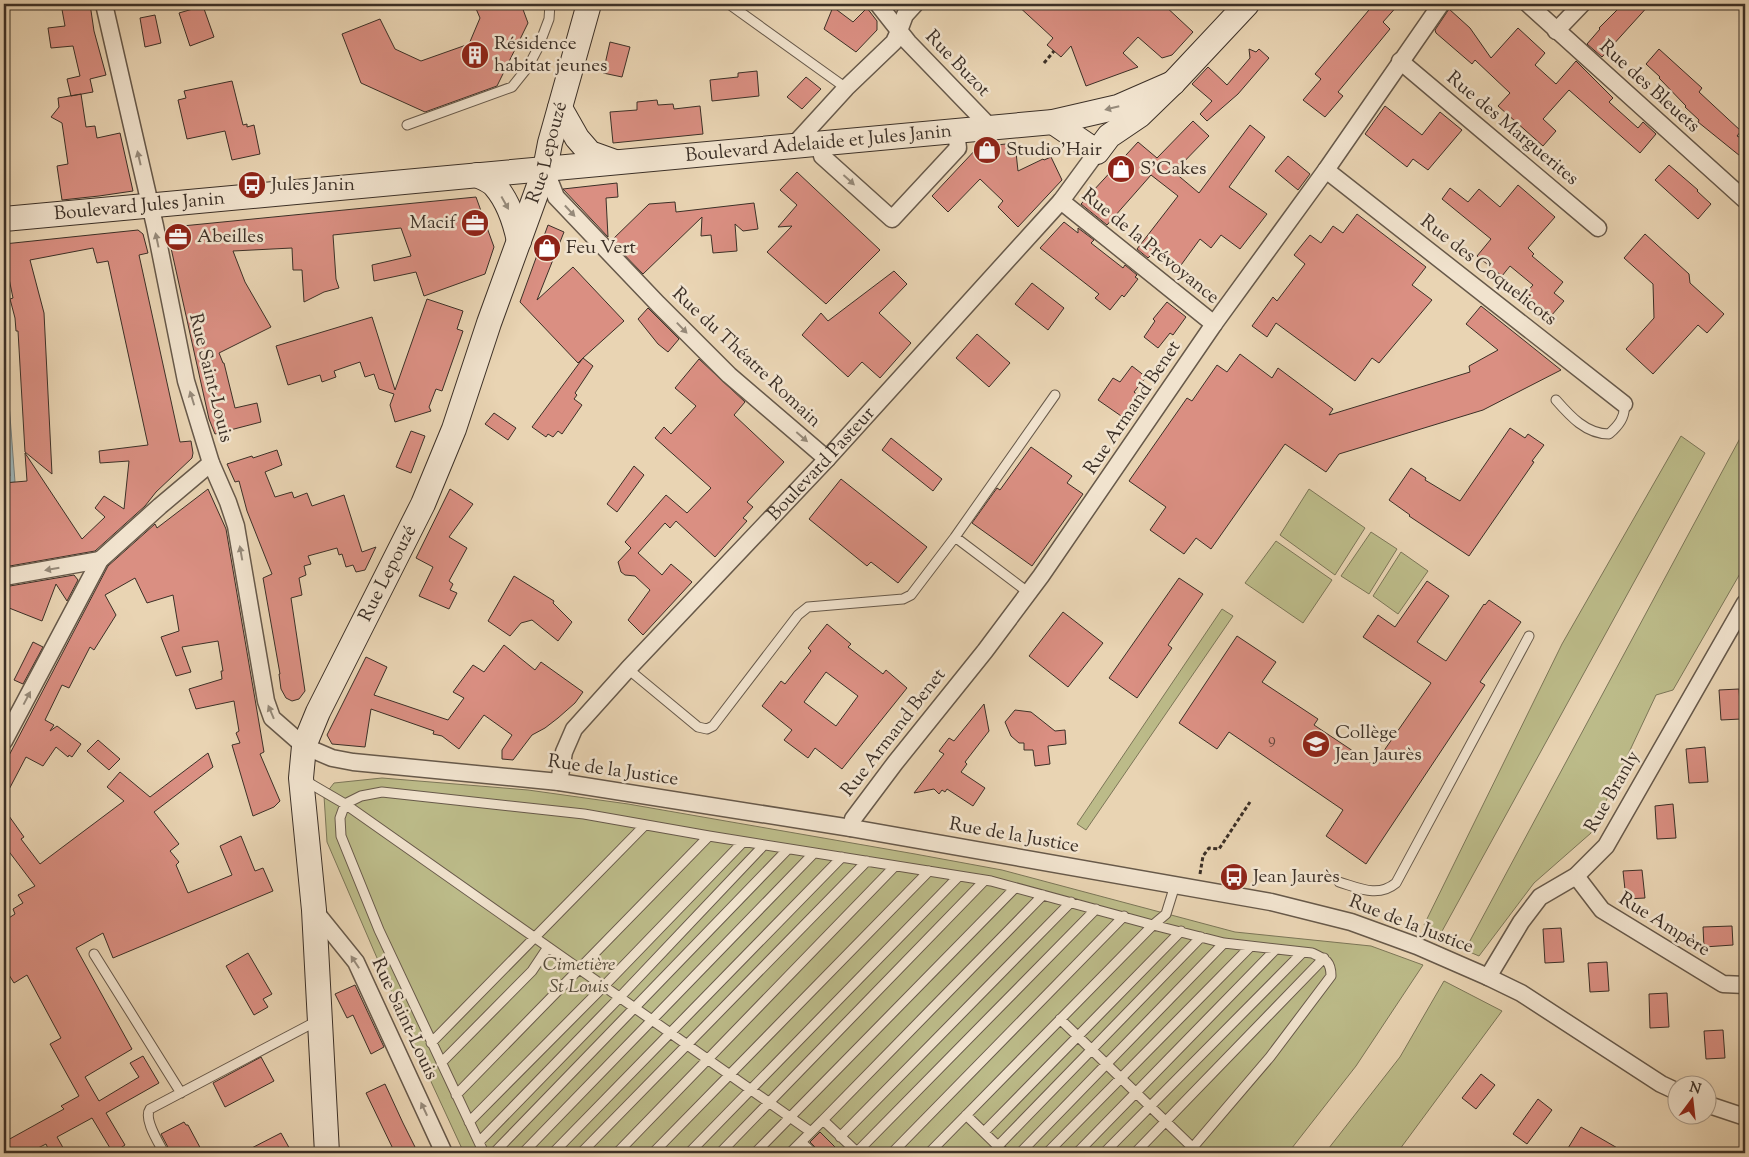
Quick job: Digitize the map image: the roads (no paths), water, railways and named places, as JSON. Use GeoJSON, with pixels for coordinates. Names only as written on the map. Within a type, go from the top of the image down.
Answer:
{"type":"FeatureCollection","features":[{"type":"Feature","properties":{"kind":"main road","name":"Rue Lepouzé"},"geometry":{"type":"LineString","coordinates":[[327,1153],[314,910],[301,778],[304,746],[318,712],[423,504],[454,429],[489,323],[546,169],[550,143],[589,4]]}},
{"type":"Feature","properties":{"kind":"main road"},"geometry":{"type":"LineString","coordinates":[[1053,122],[1097,152],[1109,136],[1140,115],[1173,83],[1247,4]]}},
{"type":"Feature","properties":{"kind":"main road","name":"Boulevard Adelaide et Jules Janin"},"geometry":{"type":"LineString","coordinates":[[546,169],[1053,122],[1118,107],[1173,83]]}},
{"type":"Feature","properties":{"kind":"main road"},"geometry":{"type":"LineString","coordinates":[[560,108],[577,138],[590,153],[617,162]]}},
{"type":"Feature","properties":{"kind":"main road","name":"Boulevard Jules Janin"},"geometry":{"type":"LineString","coordinates":[[4,219],[150,206],[402,177],[477,175],[546,169]]}},
{"type":"Feature","properties":{"kind":"main road","name":"Rue Lepouzé"},"geometry":{"type":"LineString","coordinates":[[477,175],[494,184],[515,221],[519,241]]}},
{"type":"Feature","properties":{"kind":"street","name":"Rue Saint-Louis"},"geometry":{"type":"LineString","coordinates":[[104,4],[150,206],[186,381],[211,463],[236,526],[266,701],[272,718],[304,746]]}},
{"type":"Feature","properties":{"kind":"street","name":"Rue Buzot"},"geometry":{"type":"LineString","coordinates":[[878,4],[900,31],[991,128]]}},
{"type":"Feature","properties":{"kind":"street"},"geometry":{"type":"LineString","coordinates":[[793,146],[846,88],[894,42],[900,31],[905,14],[914,4]]}},
{"type":"Feature","properties":{"kind":"street","name":"Rue Armand Benet"},"geometry":{"type":"LineString","coordinates":[[851,828],[853,819],[895,763],[1029,593],[1214,324],[1326,170],[1440,4]]}},
{"type":"Feature","properties":{"kind":"street","name":"Rue des Bleuets"},"geometry":{"type":"LineString","coordinates":[[1528,4],[1745,200]]}},
{"type":"Feature","properties":{"kind":"street"},"geometry":{"type":"LineString","coordinates":[[1556,31],[1582,4]]}},
{"type":"Feature","properties":{"kind":"street","name":"Rue des Marguerites"},"geometry":{"type":"LineString","coordinates":[[1400,61],[1598,228]]}},
{"type":"Feature","properties":{"kind":"street"},"geometry":{"type":"LineString","coordinates":[[820,144],[822,156],[892,220],[958,148],[956,131]]}},
{"type":"Feature","properties":{"kind":"street","name":"Boulevard Pasteur"},"geometry":{"type":"LineString","coordinates":[[560,782],[564,752],[574,729],[628,669],[827,459],[1061,201],[1097,152]]}},
{"type":"Feature","properties":{"kind":"street","name":"Rue du Théatre Romain"},"geometry":{"type":"LineString","coordinates":[[546,169],[556,196],[670,317],[729,375],[827,459]]}},
{"type":"Feature","properties":{"kind":"street","name":"Rue des Coquelicots"},"geometry":{"type":"LineString","coordinates":[[1326,170],[1624,404]]}},
{"type":"Feature","properties":{"kind":"street","name":"Rue de la Prévoyance"},"geometry":{"type":"LineString","coordinates":[[1061,201],[1214,324]]}},
{"type":"Feature","properties":{"kind":"street"},"geometry":{"type":"LineString","coordinates":[[4,741],[100,560],[173,494],[211,463]]}},
{"type":"Feature","properties":{"kind":"street"},"geometry":{"type":"LineString","coordinates":[[4,577],[100,560]]}},
{"type":"Feature","properties":{"kind":"street","name":"Rue Branly"},"geometry":{"type":"LineString","coordinates":[[1488,977],[1521,922],[1540,898],[1576,876],[1606,846],[1745,603]]}},
{"type":"Feature","properties":{"kind":"street","name":"Rue de la Justice"},"geometry":{"type":"LineString","coordinates":[[304,746],[332,758],[353,762],[560,782],[851,828],[1271,902],[1332,916],[1417,946],[1461,964],[1521,993],[1666,1086]]}},
{"type":"Feature","properties":{"kind":"street","name":"Rue Ampère"},"geometry":{"type":"LineString","coordinates":[[1576,876],[1602,910],[1723,984],[1745,985]]}},
{"type":"Feature","properties":{"kind":"street","name":"Rue Saint-Louis"},"geometry":{"type":"LineString","coordinates":[[314,910],[356,962],[444,1153]]}},
{"type":"Feature","properties":{"kind":"street"},"geometry":{"type":"LineString","coordinates":[[1716,1107],[1745,1117]]}},
{"type":"Feature","properties":{"kind":"lane"},"geometry":{"type":"LineString","coordinates":[[408,126],[512,87],[528,67],[538,48],[549,19],[550,4]]}},
{"type":"Feature","properties":{"kind":"lane"},"geometry":{"type":"LineString","coordinates":[[729,4],[846,88]]}},
{"type":"Feature","properties":{"kind":"lane"},"geometry":{"type":"LineString","coordinates":[[628,669],[698,727],[707,728],[713,726],[798,614],[808,607],[903,599],[911,595],[955,537],[1056,395]]}},
{"type":"Feature","properties":{"kind":"lane"},"geometry":{"type":"LineString","coordinates":[[1556,400],[1580,424],[1598,434],[1609,434],[1618,426],[1624,416],[1624,404]]}},
{"type":"Feature","properties":{"kind":"lane"},"geometry":{"type":"LineString","coordinates":[[955,537],[1029,593]]}},
{"type":"Feature","properties":{"kind":"lane"},"geometry":{"type":"LineString","coordinates":[[1339,882],[1364,890],[1378,892],[1388,890],[1396,883],[1529,636]]}},
{"type":"Feature","properties":{"kind":"lane"},"geometry":{"type":"LineString","coordinates":[[301,778],[326,791],[345,804],[811,1132]]}},
{"type":"Feature","properties":{"kind":"lane"},"geometry":{"type":"LineString","coordinates":[[484,1153],[379,930],[342,836],[340,818],[345,804],[361,796],[382,792],[584,814],[743,842],[985,880],[1224,943],[1312,953],[1324,958],[1331,966],[1331,976],[1270,1057],[1190,1150],[1166,1122],[1060,1019]]}},
{"type":"Feature","properties":{"kind":"lane"},"geometry":{"type":"LineString","coordinates":[[431,1043],[645,825]]}},
{"type":"Feature","properties":{"kind":"lane"},"geometry":{"type":"LineString","coordinates":[[456,1095],[708,836]]}},
{"type":"Feature","properties":{"kind":"lane"},"geometry":{"type":"LineString","coordinates":[[469,1122],[743,842]]}},
{"type":"Feature","properties":{"kind":"lane"},"geometry":{"type":"LineString","coordinates":[[479,1142],[764,845]]}},
{"type":"Feature","properties":{"kind":"lane"},"geometry":{"type":"LineString","coordinates":[[494,1153],[788,849]]}},
{"type":"Feature","properties":{"kind":"lane"},"geometry":{"type":"LineString","coordinates":[[523,1153],[814,853]]}},
{"type":"Feature","properties":{"kind":"lane"},"geometry":{"type":"LineString","coordinates":[[553,1153],[842,857]]}},
{"type":"Feature","properties":{"kind":"lane"},"geometry":{"type":"LineString","coordinates":[[581,1153],[867,861]]}},
{"type":"Feature","properties":{"kind":"lane"},"geometry":{"type":"LineString","coordinates":[[617,1153],[895,866]]}},
{"type":"Feature","properties":{"kind":"lane"},"geometry":{"type":"LineString","coordinates":[[653,1153],[928,871]]}},
{"type":"Feature","properties":{"kind":"lane"},"geometry":{"type":"LineString","coordinates":[[689,1153],[960,876]]}},
{"type":"Feature","properties":{"kind":"lane"},"geometry":{"type":"LineString","coordinates":[[720,1153],[985,880]]}},
{"type":"Feature","properties":{"kind":"lane"},"geometry":{"type":"LineString","coordinates":[[929,1153],[1153,924],[1166,914],[1175,885]]}},
{"type":"Feature","properties":{"kind":"lane"},"geometry":{"type":"LineString","coordinates":[[755,1153],[1015,888]]}},
{"type":"Feature","properties":{"kind":"lane"},"geometry":{"type":"LineString","coordinates":[[790,1153],[1043,895]]}},
{"type":"Feature","properties":{"kind":"lane"},"geometry":{"type":"LineString","coordinates":[[840,1137],[1071,902]]}},
{"type":"Feature","properties":{"kind":"lane"},"geometry":{"type":"LineString","coordinates":[[822,1120],[857,1153],[1096,909]]}},
{"type":"Feature","properties":{"kind":"lane"},"geometry":{"type":"LineString","coordinates":[[892,1153],[1124,916]]}},
{"type":"Feature","properties":{"kind":"lane"},"geometry":{"type":"LineString","coordinates":[[984,1132],[1181,931]]}},
{"type":"Feature","properties":{"kind":"lane"},"geometry":{"type":"LineString","coordinates":[[966,1116],[1001,1150],[1092,1049],[1201,937]]}},
{"type":"Feature","properties":{"kind":"lane"},"geometry":{"type":"LineString","coordinates":[[1020,1153],[1224,943]]}},
{"type":"Feature","properties":{"kind":"lane"},"geometry":{"type":"LineString","coordinates":[[441,1063],[532,971],[548,947]]}},
{"type":"Feature","properties":{"kind":"lane"},"geometry":{"type":"LineString","coordinates":[[1047,1153],[1250,947]]}},
{"type":"Feature","properties":{"kind":"lane"},"geometry":{"type":"LineString","coordinates":[[1076,1153],[1275,950]]}},
{"type":"Feature","properties":{"kind":"lane"},"geometry":{"type":"LineString","coordinates":[[1104,1153],[1303,952]]}},
{"type":"Feature","properties":{"kind":"lane"},"geometry":{"type":"LineString","coordinates":[[94,954],[182,1092]]}},
{"type":"Feature","properties":{"kind":"lane"},"geometry":{"type":"LineString","coordinates":[[1135,1153],[1324,958]]}},
{"type":"Feature","properties":{"kind":"lane"},"geometry":{"type":"LineString","coordinates":[[164,1153],[148,1120],[150,1109],[320,1020]]}},
{"type":"Feature","properties":{"kind":"lane"},"geometry":{"type":"LineString","coordinates":[[801,1142],[813,1153]]}},
{"type":"Feature","properties":{"kind":"water"},"geometry":{"type":"Polygon","coordinates":[[[4,337],[15,482],[4,483],[4,337]]]}},
{"type":"Feature","properties":{"kind":"place","name":"Résidence habitat jeunes"},"geometry":{"type":"Point","coordinates":[475,55]}},
{"type":"Feature","properties":{"kind":"place","name":"Studio'Hair"},"geometry":{"type":"Point","coordinates":[987,150]}},
{"type":"Feature","properties":{"kind":"place","name":"S'Cakes"},"geometry":{"type":"Point","coordinates":[1121,169]}},
{"type":"Feature","properties":{"kind":"place","name":"Jules Janin"},"geometry":{"type":"Point","coordinates":[252,185]}},
{"type":"Feature","properties":{"kind":"place","name":"Macif"},"geometry":{"type":"Point","coordinates":[475,223]}},
{"type":"Feature","properties":{"kind":"place","name":"Abeilles"},"geometry":{"type":"Point","coordinates":[178,237]}},
{"type":"Feature","properties":{"kind":"place","name":"Feu Vert"},"geometry":{"type":"Point","coordinates":[547,248]}},
{"type":"Feature","properties":{"kind":"place","name":"Collège Jean Jaurès"},"geometry":{"type":"Point","coordinates":[1316,744]}},
{"type":"Feature","properties":{"kind":"place","name":"Jean Jaurès"},"geometry":{"type":"Point","coordinates":[1234,877]}},
{"type":"Feature","properties":{"kind":"park label","name":"Cimetière St Louis"},"geometry":{"type":"Point","coordinates":[579,976]}}]}
